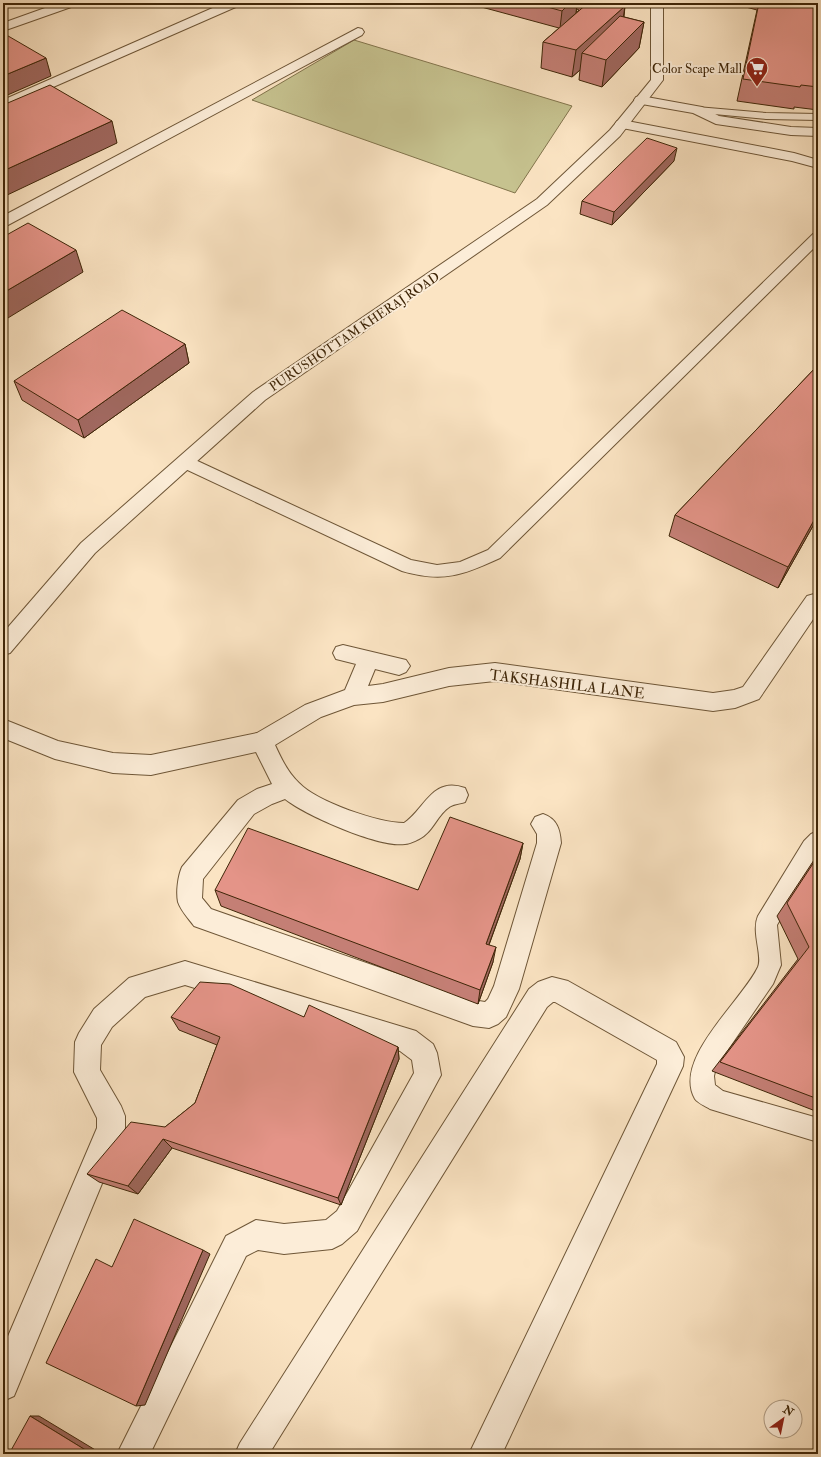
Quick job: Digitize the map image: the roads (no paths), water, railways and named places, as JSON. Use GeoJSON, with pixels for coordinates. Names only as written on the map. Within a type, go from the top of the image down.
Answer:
{"type":"FeatureCollection","features":[{"type":"Feature","properties":{"kind":"street"},"geometry":{"type":"LineString","coordinates":[[3,27],[70,3]]}},
{"type":"Feature","properties":{"kind":"street"},"geometry":{"type":"LineString","coordinates":[[3,105],[234,3]]}},
{"type":"Feature","properties":{"kind":"street","name":"PURUSHOTTAM KHERAJ ROAD"},"geometry":{"type":"LineString","coordinates":[[3,647],[88,548],[259,396],[542,202],[622,124],[657,80],[657,3]]}},
{"type":"Feature","properties":{"kind":"street"},"geometry":{"type":"LineString","coordinates":[[3,222],[358,32]]}},
{"type":"Feature","properties":{"kind":"street"},"geometry":{"type":"LineString","coordinates":[[641,100],[697,110],[716,120],[790,131],[818,132]]}},
{"type":"Feature","properties":{"kind":"street"},"geometry":{"type":"LineString","coordinates":[[622,124],[794,156],[818,164]]}},
{"type":"Feature","properties":{"kind":"street","name":"TAKSHASHILA LANE"},"geometry":{"type":"LineString","coordinates":[[3,728],[55,750],[113,762],[151,765],[262,741],[312,711],[353,696],[383,693],[449,677],[495,672],[713,702],[735,699],[751,693],[814,602]]}},
{"type":"Feature","properties":{"kind":"street"},"geometry":{"type":"LineString","coordinates":[[343,653],[398,666]]}},
{"type":"Feature","properties":{"kind":"street"},"geometry":{"type":"LineString","coordinates":[[353,696],[368,659]]}},
{"type":"Feature","properties":{"kind":"street"},"geometry":{"type":"LineString","coordinates":[[262,741],[272,762],[289,788],[304,800],[370,829],[404,834],[418,827],[432,808],[444,798],[457,794]]}},
{"type":"Feature","properties":{"kind":"street"},"geometry":{"type":"LineString","coordinates":[[289,788],[265,796],[246,807],[190,875],[190,901],[203,918],[473,1013],[489,1015],[497,1008],[506,989],[549,843],[548,831],[543,824]]}},
{"type":"Feature","properties":{"kind":"street"},"geometry":{"type":"LineString","coordinates":[[3,1385],[111,1128],[111,1116],[87,1072],[88,1042],[102,1018],[138,987],[185,973],[407,1040],[424,1053],[428,1075],[347,1221],[332,1234],[284,1239],[256,1235],[236,1246],[133,1454]]}},
{"type":"Feature","properties":{"kind":"street"},"geometry":{"type":"LineString","coordinates":[[251,1454],[538,998],[545,991],[551,989],[559,990],[667,1051],[671,1057],[670,1066],[485,1454]]}},
{"type":"Feature","properties":{"kind":"lane"},"geometry":{"type":"LineString","coordinates":[[697,110],[766,116],[818,117]]}},
{"type":"Feature","properties":{"kind":"lane"},"geometry":{"type":"LineString","coordinates":[[185,462],[408,566],[437,571],[462,568],[494,554],[818,237]]}},
{"type":"Feature","properties":{"kind":"lane"},"geometry":{"type":"LineString","coordinates":[[818,840],[811,848],[766,923],[770,965],[705,1062],[702,1076],[704,1092],[718,1101],[818,1130]]}},
{"type":"Feature","properties":{"kind":"place","name":"Color Scape Mall"},"geometry":{"type":"Point","coordinates":[757,88]}}]}
